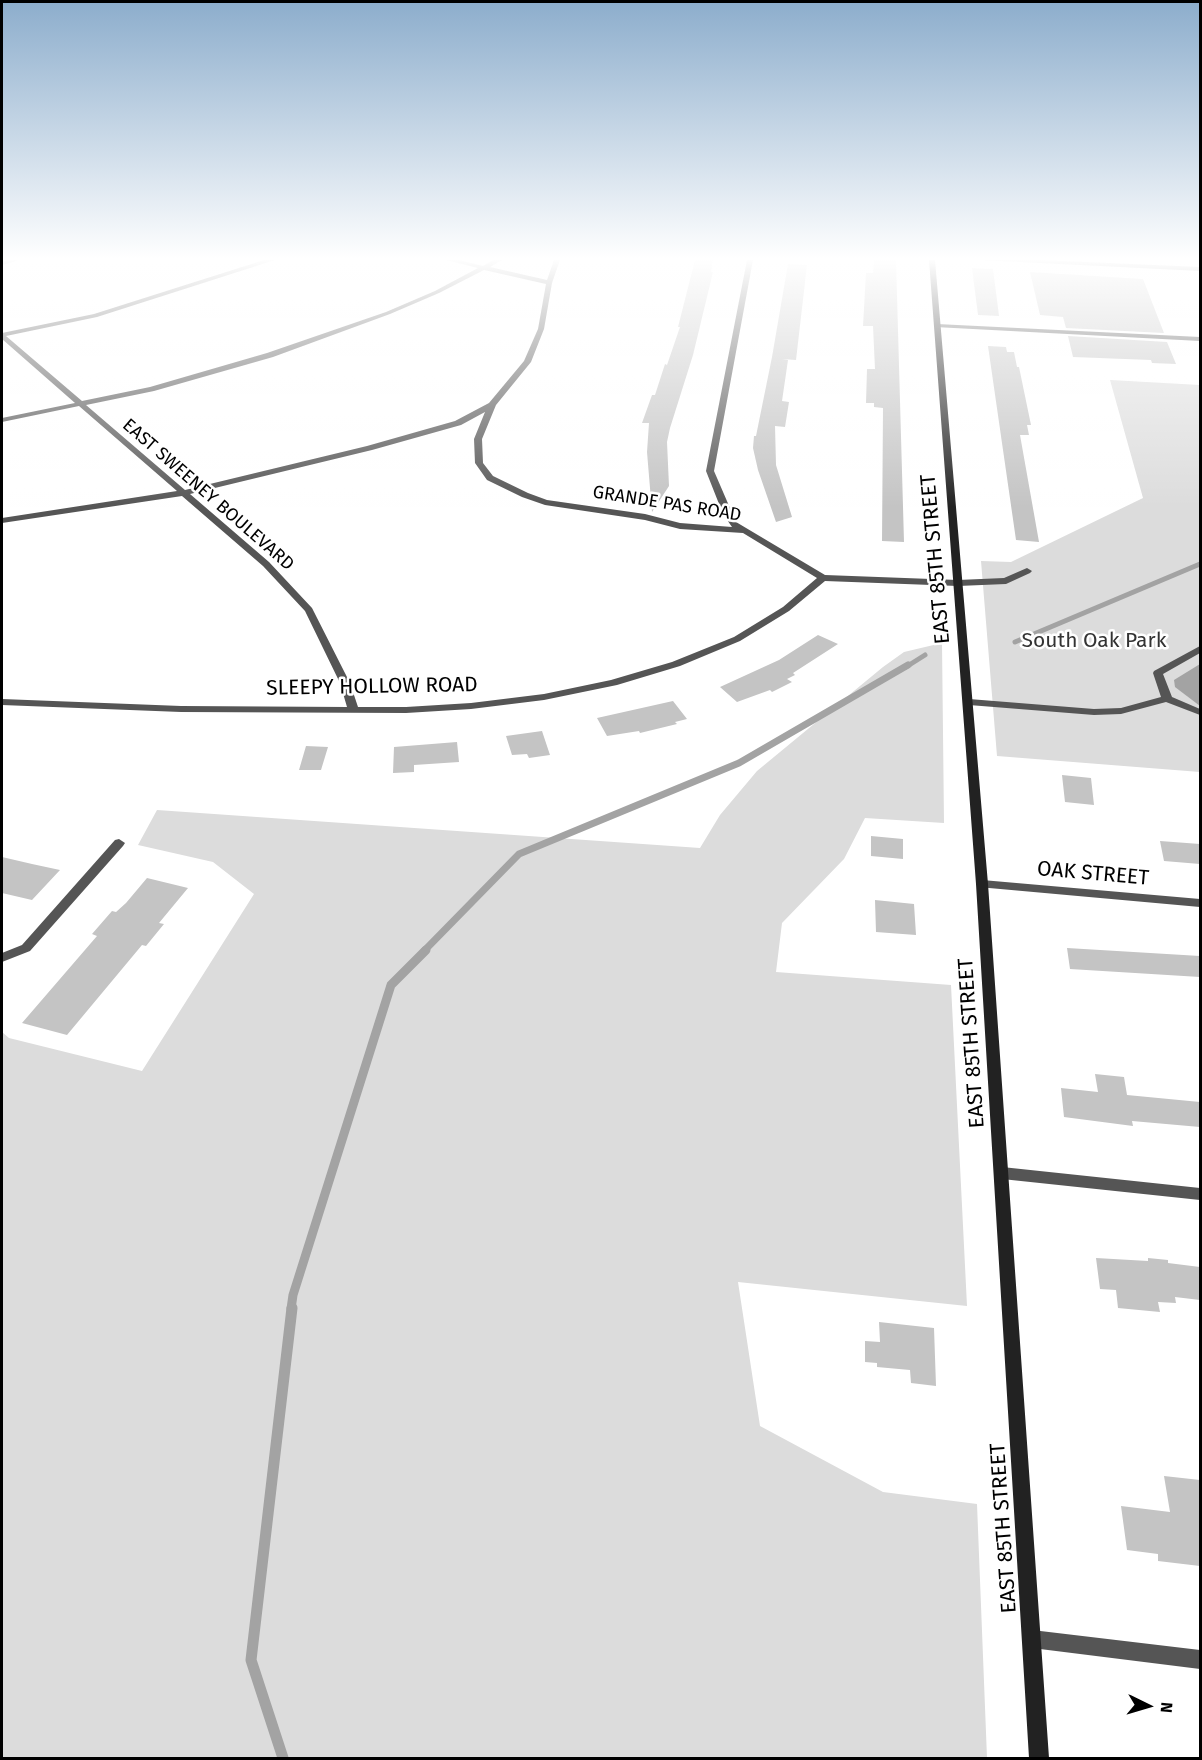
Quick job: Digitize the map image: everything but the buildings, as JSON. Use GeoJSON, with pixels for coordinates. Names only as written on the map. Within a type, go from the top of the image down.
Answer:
{"type":"FeatureCollection","features":[{"type":"Feature","properties":{"kind":"main road","name":"EAST 85TH STREET"},"geometry":{"type":"LineString","coordinates":[[938,342],[982,884],[1039,1758]]}},
{"type":"Feature","properties":{"kind":"street","name":"EAST SWEENEY BOULEVARD"},"geometry":{"type":"LineString","coordinates":[[10,342],[266,564],[309,610],[345,683],[353,708]]}},
{"type":"Feature","properties":{"kind":"street"},"geometry":{"type":"LineString","coordinates":[[2,420],[81,405],[201,376],[308,342]]}},
{"type":"Feature","properties":{"kind":"street"},"geometry":{"type":"LineString","coordinates":[[2,520],[182,493],[458,423],[492,405],[527,362],[535,342]]}},
{"type":"Feature","properties":{"kind":"street"},"geometry":{"type":"LineString","coordinates":[[735,342],[710,471],[727,514],[733,524],[745,531]]}},
{"type":"Feature","properties":{"kind":"street","name":"GRANDE PAS ROAD"},"geometry":{"type":"LineString","coordinates":[[492,405],[477,439],[480,463],[490,478],[545,502],[645,517],[680,526],[745,531],[823,578],[958,583],[1006,581],[1027,571]]}},
{"type":"Feature","properties":{"kind":"street","name":"SLEEPY HOLLOW ROAD"},"geometry":{"type":"LineString","coordinates":[[2,702],[180,709],[406,710],[471,706],[544,697],[613,683],[676,664],[736,639],[786,609],[823,578]]}},
{"type":"Feature","properties":{"kind":"street"},"geometry":{"type":"LineString","coordinates":[[1167,699],[1158,673],[1200,649]]}},
{"type":"Feature","properties":{"kind":"street"},"geometry":{"type":"LineString","coordinates":[[969,702],[1094,712],[1121,711],[1167,699],[1200,712]]}},
{"type":"Feature","properties":{"kind":"street"},"geometry":{"type":"LineString","coordinates":[[2,958],[26,948],[119,843]]}},
{"type":"Feature","properties":{"kind":"street","name":"OAK STREET"},"geometry":{"type":"LineString","coordinates":[[982,884],[1200,903]]}},
{"type":"Feature","properties":{"kind":"street"},"geometry":{"type":"LineString","coordinates":[[1002,1173],[1200,1194]]}},
{"type":"Feature","properties":{"kind":"street"},"geometry":{"type":"LineString","coordinates":[[1032,1639],[1200,1660]]}},
{"type":"Feature","properties":{"kind":"green space","name":"South Oak Park"},"geometry":{"type":"Polygon","coordinates":[[[1110,380],[1200,385],[1200,772],[997,756],[981,561],[1011,562],[1143,498],[1110,380]]]}},
{"type":"Feature","properties":{"kind":"green space"},"geometry":{"type":"Polygon","coordinates":[[[942,643],[944,823],[865,818],[844,859],[782,923],[776,972],[951,985],[967,1306],[738,1282],[760,1426],[883,1492],[977,1504],[987,1758],[2,1758],[2,1032],[9,1038],[142,1071],[254,894],[213,862],[138,845],[157,810],[700,848],[720,815],[757,771],[904,652],[942,643]]]}},
{"type":"Feature","properties":{"kind":"shaded area"},"geometry":{"type":"Polygon","coordinates":[[[1200,664],[1200,706],[1175,687],[1174,680],[1200,664]]]}},
{"type":"Feature","properties":{"kind":"waterway"},"geometry":{"type":"LineString","coordinates":[[1015,642],[1200,564]]}},
{"type":"Feature","properties":{"kind":"waterway"},"geometry":{"type":"LineString","coordinates":[[906,667],[925,655]]}},
{"type":"Feature","properties":{"kind":"waterway"},"geometry":{"type":"LineString","coordinates":[[424,951],[519,854],[739,763],[908,665]]}},
{"type":"Feature","properties":{"kind":"waterway"},"geometry":{"type":"LineString","coordinates":[[291,1309],[293,1295],[391,985],[426,950]]}},
{"type":"Feature","properties":{"kind":"waterway"},"geometry":{"type":"LineString","coordinates":[[283,1758],[251,1660],[292,1308]]}}]}
